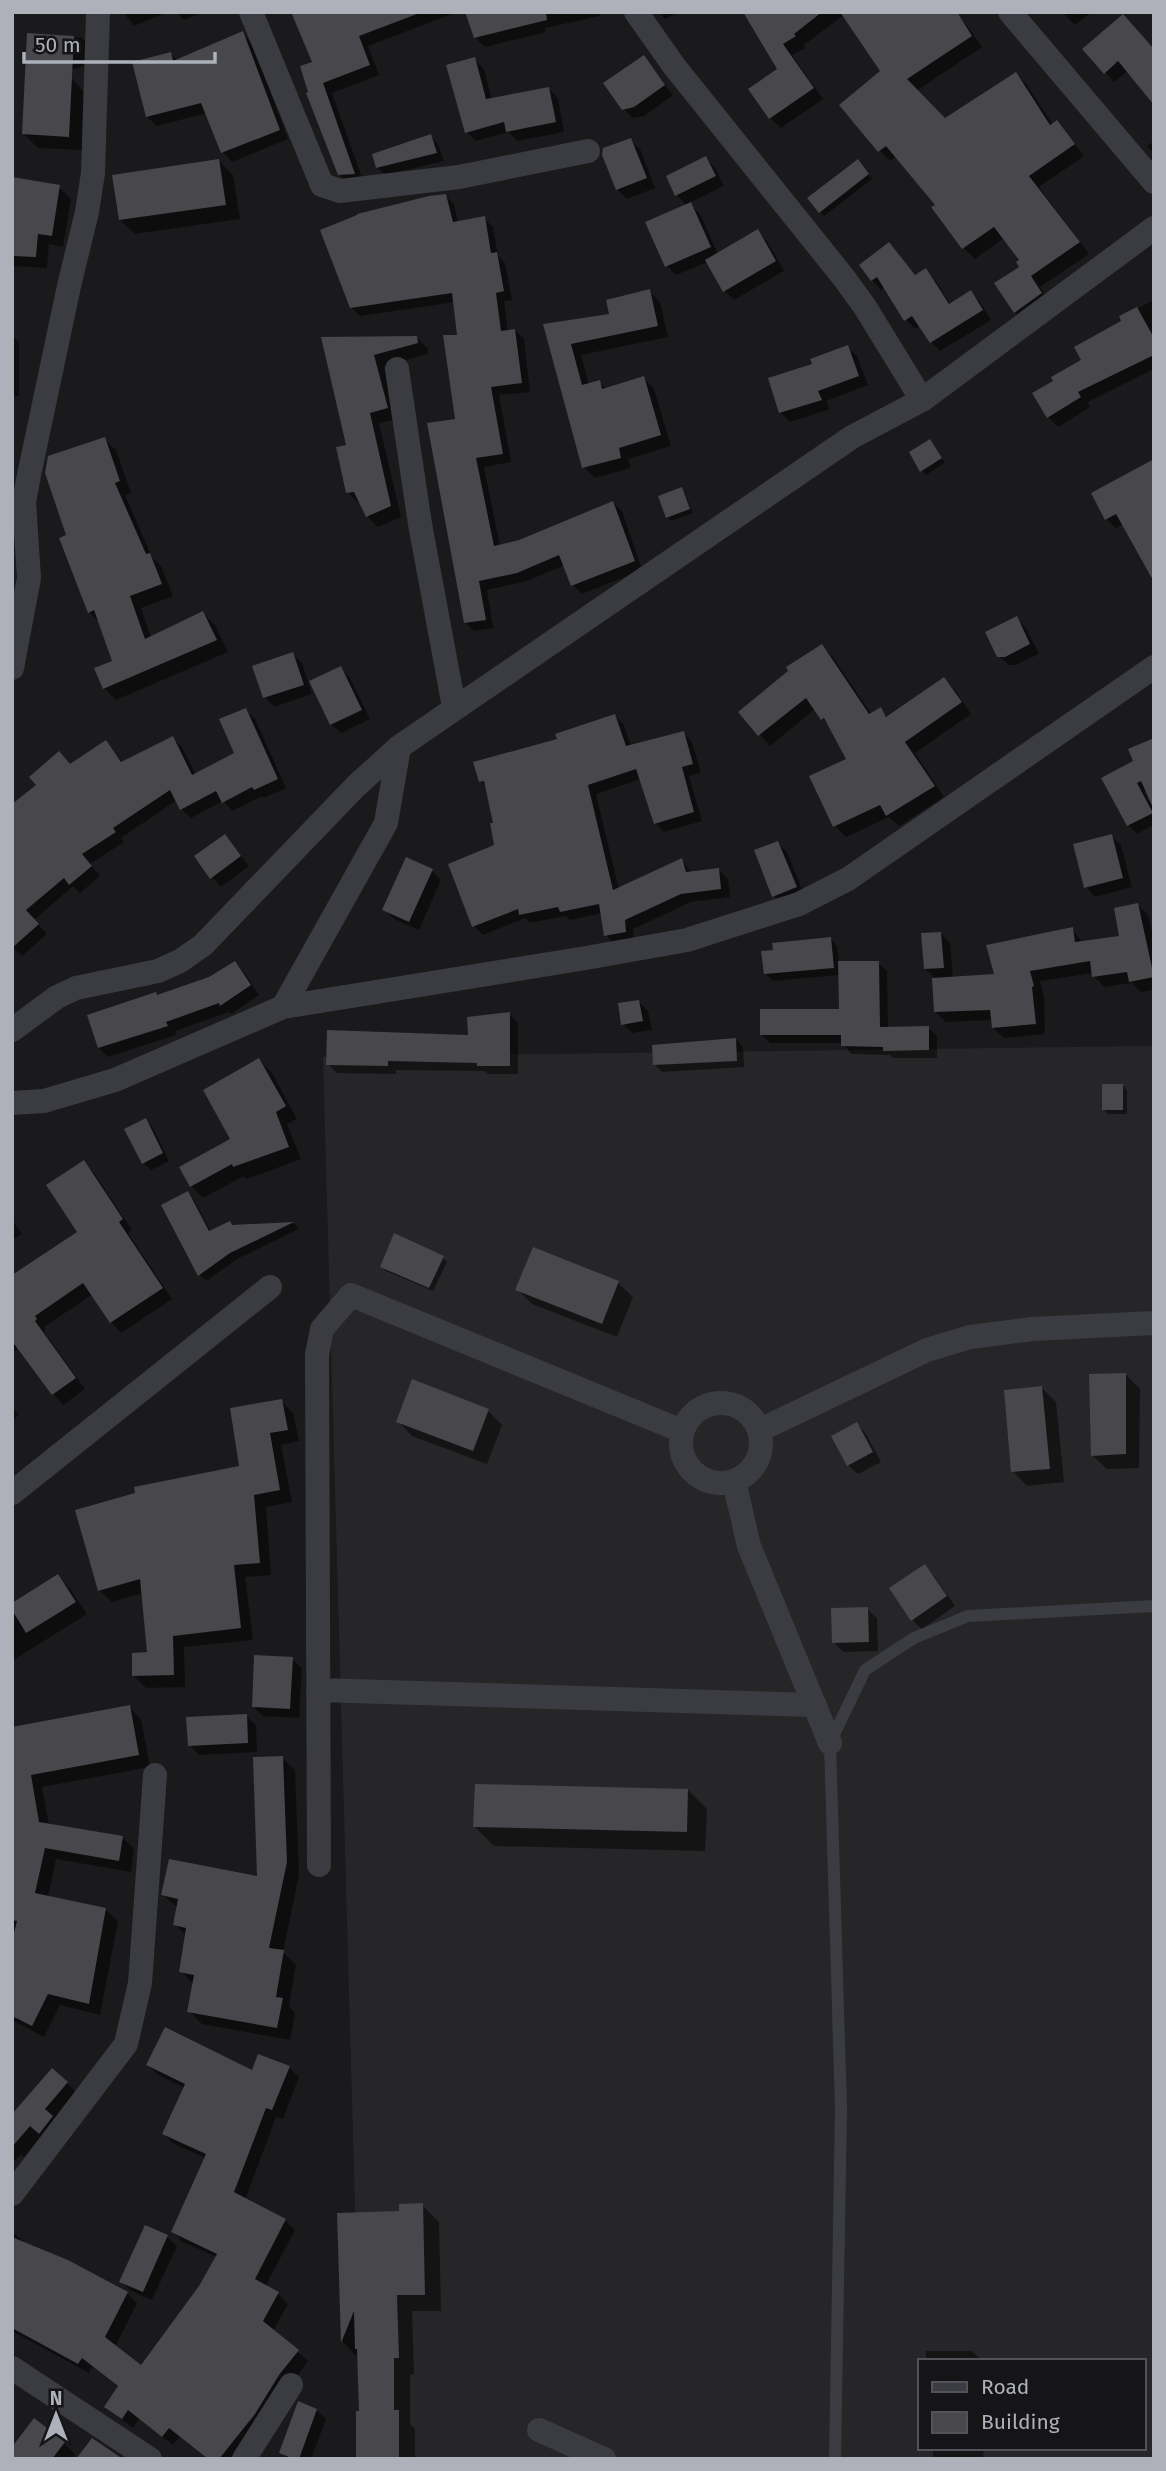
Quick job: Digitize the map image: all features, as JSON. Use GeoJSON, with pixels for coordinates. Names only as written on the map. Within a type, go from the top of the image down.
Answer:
{"type":"FeatureCollection","features":[{"type":"Feature","properties":{"kind":"street"},"geometry":{"type":"LineString","coordinates":[[12,668],[29,578],[24,502],[68,286],[87,212],[93,173],[98,12]]}},
{"type":"Feature","properties":{"kind":"street"},"geometry":{"type":"LineString","coordinates":[[251,12],[322,185],[340,191],[459,177],[588,151]]}},
{"type":"Feature","properties":{"kind":"street"},"geometry":{"type":"LineString","coordinates":[[636,12],[674,66],[844,278],[922,400]]}},
{"type":"Feature","properties":{"kind":"street"},"geometry":{"type":"LineString","coordinates":[[1010,12],[1154,182]]}},
{"type":"Feature","properties":{"kind":"street"},"geometry":{"type":"LineString","coordinates":[[12,1030],[57,997],[76,988],[159,971],[203,945],[356,786],[398,747],[852,438],[922,400],[1154,228]]}},
{"type":"Feature","properties":{"kind":"street"},"geometry":{"type":"LineString","coordinates":[[397,369],[420,524],[454,707]]}},
{"type":"Feature","properties":{"kind":"street"},"geometry":{"type":"LineString","coordinates":[[12,1103],[44,1101],[115,1080],[283,1007],[687,940],[799,904],[848,879],[1154,667]]}},
{"type":"Feature","properties":{"kind":"street"},"geometry":{"type":"LineString","coordinates":[[283,1007],[386,823],[398,747]]}},
{"type":"Feature","properties":{"kind":"street"},"geometry":{"type":"LineString","coordinates":[[12,1493],[270,1287]]}},
{"type":"Feature","properties":{"kind":"street"},"geometry":{"type":"LineString","coordinates":[[319,1865],[317,1355],[323,1329],[351,1295],[682,1431]]}},
{"type":"Feature","properties":{"kind":"street"},"geometry":{"type":"LineString","coordinates":[[760,1430],[927,1350],[970,1337],[1033,1329],[1154,1323]]}},
{"type":"Feature","properties":{"kind":"street"},"geometry":{"type":"LineString","coordinates":[[708,1404],[733,1404],[745,1410],[760,1430],[760,1455],[746,1475],[734,1481],[709,1482],[688,1467],[682,1456],[680,1443],[687,1419],[708,1404]]}},
{"type":"Feature","properties":{"kind":"street"},"geometry":{"type":"LineString","coordinates":[[734,1481],[749,1546],[830,1743]]}},
{"type":"Feature","properties":{"kind":"street"},"geometry":{"type":"LineString","coordinates":[[318,1690],[815,1705]]}},
{"type":"Feature","properties":{"kind":"street"},"geometry":{"type":"LineString","coordinates":[[12,2194],[126,2044],[140,1983],[155,1775]]}},
{"type":"Feature","properties":{"kind":"street"},"geometry":{"type":"LineString","coordinates":[[12,2368],[150,2459]]}},
{"type":"Feature","properties":{"kind":"street"},"geometry":{"type":"LineString","coordinates":[[244,2459],[291,2385]]}},
{"type":"Feature","properties":{"kind":"street"},"geometry":{"type":"LineString","coordinates":[[539,2430],[604,2459]]}},
{"type":"Feature","properties":{"kind":"lane"},"geometry":{"type":"LineString","coordinates":[[835,2459],[841,2108],[830,1743],[865,1670],[914,1638],[968,1616],[1154,1606]]}},
{"type":"Feature","properties":{"kind":"shaded area"},"geometry":{"type":"Polygon","coordinates":[[[1154,1046],[1154,2459],[362,2459],[323,1057],[1154,1046]]]}},
{"type":"Feature","properties":{"kind":"building"},"geometry":{"type":"Polygon","coordinates":[[[291,12],[417,12],[359,36],[370,65],[323,83],[355,174],[338,175],[306,93],[308,92],[300,66],[312,62],[291,12]]]}},
{"type":"Feature","properties":{"kind":"building"},"geometry":{"type":"Polygon","coordinates":[[[465,12],[546,12],[547,20],[474,38],[465,12]]]}},
{"type":"Feature","properties":{"kind":"building"},"geometry":{"type":"Polygon","coordinates":[[[743,12],[822,12],[783,44],[814,88],[769,119],[748,89],[777,69],[743,12]]]}},
{"type":"Feature","properties":{"kind":"building"},"geometry":{"type":"Polygon","coordinates":[[[840,12],[957,12],[972,36],[907,79],[945,118],[1016,72],[1050,125],[1057,120],[1075,144],[1029,176],[1080,242],[1031,276],[1042,293],[1014,313],[994,283],[1019,267],[1016,262],[1019,260],[994,227],[962,249],[931,207],[935,205],[886,146],[878,152],[839,105],[880,71],[840,12]]]}},
{"type":"Feature","properties":{"kind":"building"},"geometry":{"type":"Polygon","coordinates":[[[1123,14],[1154,49],[1154,105],[1118,61],[1104,74],[1082,49],[1123,14]]]}},
{"type":"Feature","properties":{"kind":"building"},"geometry":{"type":"Polygon","coordinates":[[[243,31],[280,130],[221,153],[201,103],[146,117],[132,62],[171,52],[173,61],[243,31]]]}},
{"type":"Feature","properties":{"kind":"building"},"geometry":{"type":"Polygon","coordinates":[[[27,33],[74,36],[69,137],[22,134],[27,33]]]}},
{"type":"Feature","properties":{"kind":"building"},"geometry":{"type":"Polygon","coordinates":[[[644,55],[665,85],[634,107],[622,110],[603,83],[644,55]]]}},
{"type":"Feature","properties":{"kind":"building"},"geometry":{"type":"Polygon","coordinates":[[[475,57],[486,99],[549,87],[556,122],[506,132],[504,122],[465,133],[446,65],[475,57]]]}},
{"type":"Feature","properties":{"kind":"building"},"geometry":{"type":"Polygon","coordinates":[[[431,134],[437,153],[376,168],[372,154],[431,134]]]}},
{"type":"Feature","properties":{"kind":"building"},"geometry":{"type":"Polygon","coordinates":[[[631,138],[647,178],[616,190],[602,155],[603,148],[631,138]]]}},
{"type":"Feature","properties":{"kind":"building"},"geometry":{"type":"Polygon","coordinates":[[[706,156],[716,176],[675,196],[666,176],[706,156]]]}},
{"type":"Feature","properties":{"kind":"building"},"geometry":{"type":"Polygon","coordinates":[[[219,159],[226,205],[119,220],[112,175],[219,159]]]}},
{"type":"Feature","properties":{"kind":"building"},"geometry":{"type":"Polygon","coordinates":[[[858,159],[869,174],[819,213],[807,198],[858,159]]]}},
{"type":"Feature","properties":{"kind":"building"},"geometry":{"type":"Polygon","coordinates":[[[12,177],[60,185],[52,236],[38,234],[36,257],[12,256],[12,177]]]}},
{"type":"Feature","properties":{"kind":"building"},"geometry":{"type":"Polygon","coordinates":[[[446,194],[453,222],[485,216],[491,253],[497,252],[504,291],[496,293],[501,331],[515,329],[522,383],[491,387],[503,454],[476,458],[494,546],[519,540],[613,501],[635,561],[571,586],[559,555],[517,573],[479,581],[486,620],[464,623],[427,423],[455,419],[443,335],[457,335],[452,293],[350,308],[320,230],[357,214],[446,194]]]}},
{"type":"Feature","properties":{"kind":"building"},"geometry":{"type":"Polygon","coordinates":[[[691,202],[711,247],[665,267],[645,222],[691,202]]]}},
{"type":"Feature","properties":{"kind":"building"},"geometry":{"type":"Polygon","coordinates":[[[758,229],[776,261],[723,292],[705,260],[758,229]]]}},
{"type":"Feature","properties":{"kind":"building"},"geometry":{"type":"Polygon","coordinates":[[[889,242],[915,275],[926,268],[949,304],[971,290],[983,310],[930,343],[912,316],[904,321],[877,277],[871,281],[859,265],[889,242]]]}},
{"type":"Feature","properties":{"kind":"building"},"geometry":{"type":"Polygon","coordinates":[[[650,289],[658,326],[571,344],[582,385],[600,380],[602,389],[644,376],[661,435],[619,448],[621,458],[582,468],[543,324],[609,314],[606,300],[650,289]]]}},
{"type":"Feature","properties":{"kind":"building"},"geometry":{"type":"Polygon","coordinates":[[[1137,307],[1154,338],[1154,355],[1078,392],[1081,397],[1047,418],[1032,393],[1053,381],[1051,377],[1081,360],[1074,347],[1121,321],[1119,316],[1137,307]]]}},
{"type":"Feature","properties":{"kind":"building"},"geometry":{"type":"Polygon","coordinates":[[[417,336],[418,343],[374,355],[388,408],[370,413],[391,506],[366,517],[354,492],[346,493],[336,447],[346,445],[321,337],[417,336]]]}},
{"type":"Feature","properties":{"kind":"building"},"geometry":{"type":"Polygon","coordinates":[[[848,345],[859,376],[818,391],[822,400],[779,413],[768,378],[812,364],[810,359],[848,345]]]}},
{"type":"Feature","properties":{"kind":"building"},"geometry":{"type":"Polygon","coordinates":[[[105,437],[120,481],[115,483],[146,554],[150,553],[162,584],[130,596],[145,639],[203,611],[217,640],[103,689],[94,668],[112,661],[94,610],[88,613],[59,538],[66,535],[45,473],[48,456],[105,437]]]}},
{"type":"Feature","properties":{"kind":"building"},"geometry":{"type":"Polygon","coordinates":[[[930,439],[942,458],[920,472],[909,452],[930,439]]]}},
{"type":"Feature","properties":{"kind":"building"},"geometry":{"type":"Polygon","coordinates":[[[1154,459],[1154,582],[1116,514],[1105,520],[1091,493],[1154,459]]]}},
{"type":"Feature","properties":{"kind":"building"},"geometry":{"type":"Polygon","coordinates":[[[682,487],[690,509],[666,518],[658,496],[682,487]]]}},
{"type":"Feature","properties":{"kind":"building"},"geometry":{"type":"Polygon","coordinates":[[[1017,616],[1030,644],[1005,657],[997,657],[985,632],[1017,616]]]}},
{"type":"Feature","properties":{"kind":"building"},"geometry":{"type":"Polygon","coordinates":[[[822,644],[869,714],[881,707],[886,717],[944,677],[962,702],[905,742],[935,786],[886,816],[880,805],[833,827],[809,776],[846,759],[824,718],[821,720],[806,698],[758,736],[738,712],[788,671],[786,667],[822,644]]]}},
{"type":"Feature","properties":{"kind":"building"},"geometry":{"type":"Polygon","coordinates":[[[293,652],[304,685],[263,698],[252,666],[293,652]]]}},
{"type":"Feature","properties":{"kind":"building"},"geometry":{"type":"Polygon","coordinates":[[[341,666],[362,710],[330,725],[309,681],[341,666]]]}},
{"type":"Feature","properties":{"kind":"building"},"geometry":{"type":"Polygon","coordinates":[[[246,708],[278,779],[254,790],[252,787],[222,803],[216,791],[180,810],[170,790],[113,828],[116,832],[82,854],[92,866],[69,885],[64,878],[26,910],[39,924],[12,948],[12,804],[36,785],[29,777],[59,751],[70,764],[106,740],[121,762],[173,736],[192,775],[234,753],[219,719],[246,708]]]}},
{"type":"Feature","properties":{"kind":"building"},"geometry":{"type":"Polygon","coordinates":[[[615,714],[626,746],[684,731],[693,764],[682,767],[694,812],[654,824],[636,769],[588,785],[613,890],[682,858],[686,872],[719,868],[721,889],[681,894],[625,920],[626,932],[604,936],[599,904],[560,912],[558,907],[519,915],[518,909],[472,927],[448,864],[494,845],[490,823],[493,823],[484,781],[479,782],[473,762],[557,739],[555,734],[615,714]]]}},
{"type":"Feature","properties":{"kind":"building"},"geometry":{"type":"Polygon","coordinates":[[[1154,738],[1154,810],[1141,781],[1137,783],[1153,813],[1127,826],[1101,778],[1133,761],[1128,749],[1154,738]]]}},
{"type":"Feature","properties":{"kind":"building"},"geometry":{"type":"Polygon","coordinates":[[[225,834],[241,856],[210,879],[194,856],[225,834]]]}},
{"type":"Feature","properties":{"kind":"building"},"geometry":{"type":"Polygon","coordinates":[[[1112,834],[1123,878],[1084,888],[1073,844],[1112,834]]]}},
{"type":"Feature","properties":{"kind":"building"},"geometry":{"type":"Polygon","coordinates":[[[778,841],[797,887],[772,897],[754,850],[778,841]]]}},
{"type":"Feature","properties":{"kind":"building"},"geometry":{"type":"Polygon","coordinates":[[[406,857],[433,869],[409,922],[382,910],[406,857]]]}},
{"type":"Feature","properties":{"kind":"building"},"geometry":{"type":"Polygon","coordinates":[[[1138,903],[1154,977],[1129,982],[1127,972],[1092,977],[1090,961],[1030,971],[1034,986],[1036,1024],[992,1028],[990,1010],[934,1012],[932,978],[994,974],[986,945],[1073,927],[1075,942],[1119,936],[1114,908],[1138,903]]]}},
{"type":"Feature","properties":{"kind":"building"},"geometry":{"type":"Polygon","coordinates":[[[941,932],[944,968],[924,969],[921,933],[941,932]]]}},
{"type":"Feature","properties":{"kind":"building"},"geometry":{"type":"Polygon","coordinates":[[[831,937],[834,968],[764,974],[761,951],[773,950],[772,943],[831,937]]]}},
{"type":"Feature","properties":{"kind":"building"},"geometry":{"type":"Polygon","coordinates":[[[235,961],[251,985],[220,1006],[219,1003],[166,1022],[168,1026],[98,1048],[87,1015],[209,977],[235,961]]]}},
{"type":"Feature","properties":{"kind":"building"},"geometry":{"type":"Polygon","coordinates":[[[838,961],[879,961],[880,1027],[929,1026],[929,1050],[883,1051],[883,1047],[841,1046],[841,1035],[760,1035],[760,1009],[839,1009],[838,961]]]}},
{"type":"Feature","properties":{"kind":"building"},"geometry":{"type":"Polygon","coordinates":[[[639,1000],[643,1021],[621,1025],[618,1003],[639,1000]]]}},
{"type":"Feature","properties":{"kind":"building"},"geometry":{"type":"Polygon","coordinates":[[[510,1012],[510,1066],[388,1061],[388,1066],[326,1065],[327,1030],[468,1035],[467,1017],[510,1012]]]}},
{"type":"Feature","properties":{"kind":"building"},"geometry":{"type":"Polygon","coordinates":[[[736,1038],[737,1061],[653,1065],[652,1045],[736,1038]]]}},
{"type":"Feature","properties":{"kind":"building"},"geometry":{"type":"Polygon","coordinates":[[[259,1058],[286,1106],[276,1112],[289,1147],[233,1167],[232,1164],[190,1187],[179,1167],[230,1139],[203,1090],[259,1058]]]}},
{"type":"Feature","properties":{"kind":"building"},"geometry":{"type":"Polygon","coordinates":[[[1102,1084],[1123,1084],[1123,1110],[1102,1110],[1102,1084]]]}},
{"type":"Feature","properties":{"kind":"building"},"geometry":{"type":"Polygon","coordinates":[[[146,1118],[163,1153],[142,1164],[124,1129],[146,1118]]]}},
{"type":"Feature","properties":{"kind":"building"},"geometry":{"type":"Polygon","coordinates":[[[84,1160],[123,1219],[119,1222],[163,1288],[110,1323],[83,1283],[35,1316],[35,1321],[76,1378],[52,1395],[12,1341],[12,1275],[77,1232],[46,1185],[84,1160]]]}},
{"type":"Feature","properties":{"kind":"building"},"geometry":{"type":"Polygon","coordinates":[[[188,1191],[209,1231],[230,1221],[232,1225],[294,1222],[230,1253],[198,1276],[161,1205],[188,1191]]]}},
{"type":"Feature","properties":{"kind":"building"},"geometry":{"type":"Polygon","coordinates":[[[394,1233],[444,1256],[429,1288],[380,1267],[394,1233]]]}},
{"type":"Feature","properties":{"kind":"building"},"geometry":{"type":"Polygon","coordinates":[[[533,1247],[619,1281],[602,1324],[515,1290],[533,1247]]]}},
{"type":"Feature","properties":{"kind":"building"},"geometry":{"type":"Polygon","coordinates":[[[1126,1373],[1126,1454],[1091,1456],[1089,1374],[1126,1373]]]}},
{"type":"Feature","properties":{"kind":"building"},"geometry":{"type":"Polygon","coordinates":[[[412,1379],[489,1409],[473,1451],[396,1422],[412,1379]]]}},
{"type":"Feature","properties":{"kind":"building"},"geometry":{"type":"Polygon","coordinates":[[[1042,1386],[1050,1469],[1011,1472],[1004,1390],[1042,1386]]]}},
{"type":"Feature","properties":{"kind":"building"},"geometry":{"type":"Polygon","coordinates":[[[282,1399],[288,1430],[270,1433],[280,1490],[254,1495],[260,1563],[234,1565],[241,1628],[173,1636],[174,1675],[132,1676],[132,1653],[147,1652],[140,1579],[98,1591],[75,1510],[135,1493],[134,1487],[239,1466],[230,1408],[282,1399]]]}},
{"type":"Feature","properties":{"kind":"building"},"geometry":{"type":"Polygon","coordinates":[[[857,1422],[873,1452],[847,1466],[831,1436],[857,1422]]]}},
{"type":"Feature","properties":{"kind":"building"},"geometry":{"type":"Polygon","coordinates":[[[925,1564],[947,1596],[911,1621],[889,1588],[925,1564]]]}},
{"type":"Feature","properties":{"kind":"building"},"geometry":{"type":"Polygon","coordinates":[[[58,1574],[76,1602],[26,1633],[12,1610],[12,1603],[58,1574]]]}},
{"type":"Feature","properties":{"kind":"building"},"geometry":{"type":"Polygon","coordinates":[[[868,1607],[869,1642],[832,1643],[831,1608],[868,1607]]]}},
{"type":"Feature","properties":{"kind":"building"},"geometry":{"type":"Polygon","coordinates":[[[254,1655],[293,1657],[290,1709],[252,1707],[254,1655]]]}},
{"type":"Feature","properties":{"kind":"building"},"geometry":{"type":"Polygon","coordinates":[[[130,1705],[139,1755],[31,1775],[39,1822],[123,1836],[119,1861],[45,1848],[35,1893],[106,1908],[89,2004],[48,1994],[32,2026],[12,2016],[12,1941],[17,1921],[12,1920],[12,1727],[130,1705]]]}},
{"type":"Feature","properties":{"kind":"building"},"geometry":{"type":"Polygon","coordinates":[[[247,1714],[248,1743],[188,1746],[186,1717],[247,1714]]]}},
{"type":"Feature","properties":{"kind":"building"},"geometry":{"type":"Polygon","coordinates":[[[283,1756],[287,1862],[269,1948],[284,1950],[276,1997],[283,1998],[277,2028],[187,2012],[194,1975],[179,1972],[186,1928],[173,1925],[178,1899],[161,1895],[169,1859],[257,1876],[253,1757],[283,1756]]]}},
{"type":"Feature","properties":{"kind":"building"},"geometry":{"type":"Polygon","coordinates":[[[475,1784],[688,1789],[687,1832],[473,1827],[475,1784]]]}},
{"type":"Feature","properties":{"kind":"building"},"geometry":{"type":"Polygon","coordinates":[[[165,2027],[252,2070],[258,2054],[290,2066],[272,2110],[266,2108],[234,2192],[286,2219],[255,2279],[279,2292],[263,2321],[299,2350],[279,2375],[255,2414],[219,2459],[208,2459],[169,2428],[162,2437],[128,2410],[122,2419],[104,2407],[118,2386],[82,2358],[78,2364],[12,2328],[12,2237],[68,2260],[128,2292],[105,2337],[141,2365],[199,2286],[217,2254],[171,2232],[206,2154],[162,2134],[185,2084],[146,2065],[165,2027]]]}},
{"type":"Feature","properties":{"kind":"building"},"geometry":{"type":"Polygon","coordinates":[[[52,2068],[68,2082],[45,2109],[53,2116],[39,2134],[30,2126],[12,2147],[12,2114],[52,2068]]]}},
{"type":"Feature","properties":{"kind":"building"},"geometry":{"type":"Polygon","coordinates":[[[423,2203],[425,2295],[397,2295],[399,2358],[394,2358],[394,2410],[399,2410],[399,2459],[356,2459],[356,2411],[359,2411],[357,2349],[354,2311],[341,2343],[337,2213],[399,2211],[399,2204],[423,2203]]]}},
{"type":"Feature","properties":{"kind":"building"},"geometry":{"type":"Polygon","coordinates":[[[145,2225],[168,2235],[143,2292],[119,2282],[145,2225]]]}},
{"type":"Feature","properties":{"kind":"building"},"geometry":{"type":"Polygon","coordinates":[[[298,2401],[317,2409],[299,2459],[294,2459],[279,2453],[298,2401]]]}},
{"type":"Feature","properties":{"kind":"building"},"geometry":{"type":"Polygon","coordinates":[[[34,2418],[65,2442],[52,2459],[12,2459],[12,2447],[34,2418]]]}},
{"type":"Feature","properties":{"kind":"building"},"geometry":{"type":"Polygon","coordinates":[[[92,2438],[123,2459],[76,2459],[92,2438]]]}}]}
